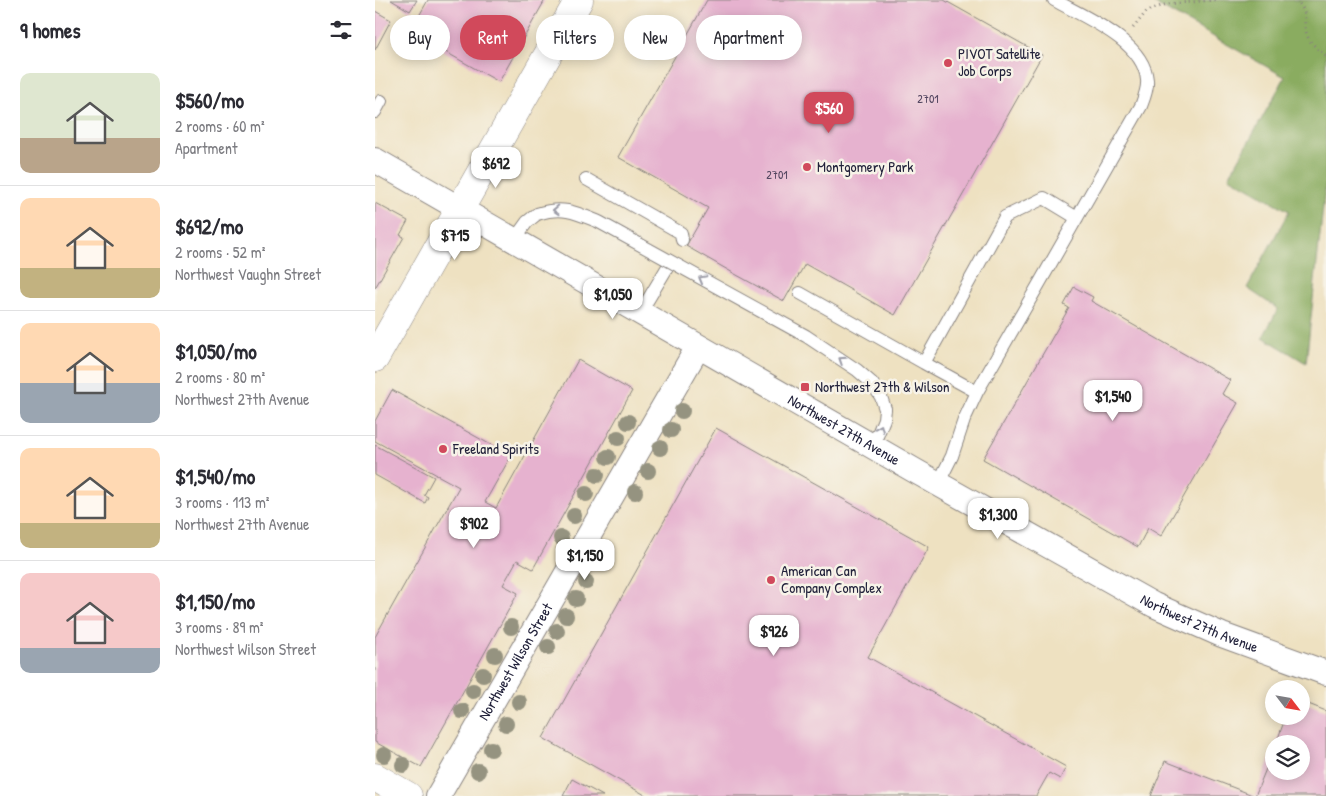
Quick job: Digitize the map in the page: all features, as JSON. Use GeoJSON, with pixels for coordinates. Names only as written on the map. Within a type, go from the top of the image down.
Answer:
{"type":"FeatureCollection","features":[{"type":"Feature","properties":{"kind":"main road"},"geometry":{"type":"LineString","coordinates":[[375,358],[579,0]]}},
{"type":"Feature","properties":{"kind":"main road"},"geometry":{"type":"LineString","coordinates":[[375,777],[408,796]]}},
{"type":"Feature","properties":{"kind":"street","name":"Northwest 27th Avenue"},"geometry":{"type":"LineString","coordinates":[[375,160],[698,347],[1154,605],[1222,634],[1326,673]]}},
{"type":"Feature","properties":{"kind":"street","name":"Northwest Wilson Street"},"geometry":{"type":"LineString","coordinates":[[438,796],[698,347]]}},
{"type":"Feature","properties":{"kind":"lane"},"geometry":{"type":"LineString","coordinates":[[938,484],[953,456],[964,420],[977,392],[1141,106],[1146,92],[1148,81],[1145,69],[1137,54],[1123,41],[1054,0]]}},
{"type":"Feature","properties":{"kind":"lane"},"geometry":{"type":"LineString","coordinates":[[586,179],[681,233],[682,240]]}},
{"type":"Feature","properties":{"kind":"lane"},"geometry":{"type":"LineString","coordinates":[[924,362],[1005,217],[1044,198],[1077,218]]}},
{"type":"Feature","properties":{"kind":"lane"},"geometry":{"type":"LineString","coordinates":[[514,240],[527,222],[537,214],[550,210],[569,210],[599,222],[805,336],[857,370],[872,383],[881,397],[885,409],[884,419],[873,446]]}},
{"type":"Feature","properties":{"kind":"lane"},"geometry":{"type":"LineString","coordinates":[[640,313],[667,268]]}},
{"type":"Feature","properties":{"kind":"lane"},"geometry":{"type":"LineString","coordinates":[[800,293],[977,392]]}},
{"type":"Feature","properties":{"kind":"path"},"geometry":{"type":"LineString","coordinates":[[1123,41],[1147,10],[1167,4],[1215,0]]}},
{"type":"Feature","properties":{"kind":"path"},"geometry":{"type":"LineString","coordinates":[[1296,0],[1305,13],[1307,36],[1326,57]]}},
{"type":"Feature","properties":{"kind":"green space"},"geometry":{"type":"Polygon","coordinates":[[[1154,0],[1326,0],[1326,180],[1306,363],[1263,337],[1278,309],[1247,288],[1289,211],[1229,177],[1285,77],[1152,2],[1154,0]]]}},
{"type":"Feature","properties":{"kind":"building"},"geometry":{"type":"Polygon","coordinates":[[[391,0],[417,0],[410,11],[391,0]]]}},
{"type":"Feature","properties":{"kind":"building"},"geometry":{"type":"Polygon","coordinates":[[[428,0],[545,0],[526,34],[526,15],[460,15],[460,60],[511,60],[499,82],[450,54],[450,15],[420,15],[428,0]]]}},
{"type":"Feature","properties":{"kind":"building","name":"Montgomery Park"},"geometry":{"type":"Polygon","coordinates":[[[707,0],[944,0],[1042,55],[895,315],[805,264],[784,301],[735,274],[686,246],[708,208],[618,157],[673,60],[686,60],[686,37],[696,19],[696,60],[802,60],[802,15],[698,15],[707,0]]]}},
{"type":"Feature","properties":{"kind":"building"},"geometry":{"type":"Polygon","coordinates":[[[375,11],[390,19],[390,22],[375,50],[375,11]]]}},
{"type":"Feature","properties":{"kind":"building"},"geometry":{"type":"Polygon","coordinates":[[[375,203],[408,221],[400,235],[404,237],[375,288],[375,203]]]}},
{"type":"Feature","properties":{"kind":"building"},"geometry":{"type":"Polygon","coordinates":[[[1074,287],[1093,297],[1091,301],[1230,380],[1222,394],[1238,403],[1161,536],[1148,528],[1138,547],[983,459],[1069,308],[1064,305],[1074,287]]]}},
{"type":"Feature","properties":{"kind":"building"},"geometry":{"type":"Polygon","coordinates":[[[578,360],[632,391],[533,569],[517,560],[503,585],[518,593],[421,767],[375,742],[375,637],[459,487],[375,441],[375,421],[392,390],[511,456],[485,502],[496,508],[578,360]]]}},
{"type":"Feature","properties":{"kind":"building","name":"American Can Company Complex"},"geometry":{"type":"Polygon","coordinates":[[[716,428],[929,547],[868,657],[1066,767],[1060,779],[1049,773],[1036,796],[647,796],[543,738],[716,428]]]}},
{"type":"Feature","properties":{"kind":"building"},"geometry":{"type":"Polygon","coordinates":[[[375,445],[434,477],[424,495],[428,497],[425,503],[375,475],[375,445]]]}},
{"type":"Feature","properties":{"kind":"building"},"geometry":{"type":"Polygon","coordinates":[[[1310,705],[1326,711],[1326,796],[1255,796],[1265,771],[1265,780],[1310,780],[1310,735],[1279,735],[1283,725],[1310,725],[1310,705]]]}},
{"type":"Feature","properties":{"kind":"building"},"geometry":{"type":"Polygon","coordinates":[[[1165,761],[1255,796],[1151,796],[1165,761]]]}},
{"type":"Feature","properties":{"kind":"building"},"geometry":{"type":"Polygon","coordinates":[[[572,779],[603,796],[563,796],[572,779]]]}},
{"type":"Feature","properties":{"kind":"place","name":"PIVOT Satellite Job Corps"},"geometry":{"type":"Point","coordinates":[948,63]}},
{"type":"Feature","properties":{"kind":"place","name":"Montgomery Park"},"geometry":{"type":"Point","coordinates":[807,167]}},
{"type":"Feature","properties":{"kind":"place","name":"Northwest 27th & Wilson"},"geometry":{"type":"Point","coordinates":[805,387]}},
{"type":"Feature","properties":{"kind":"place","name":"Freeland Spirits"},"geometry":{"type":"Point","coordinates":[443,449]}},
{"type":"Feature","properties":{"kind":"place","name":"American Can Company Complex"},"geometry":{"type":"Point","coordinates":[771,580]}}]}
